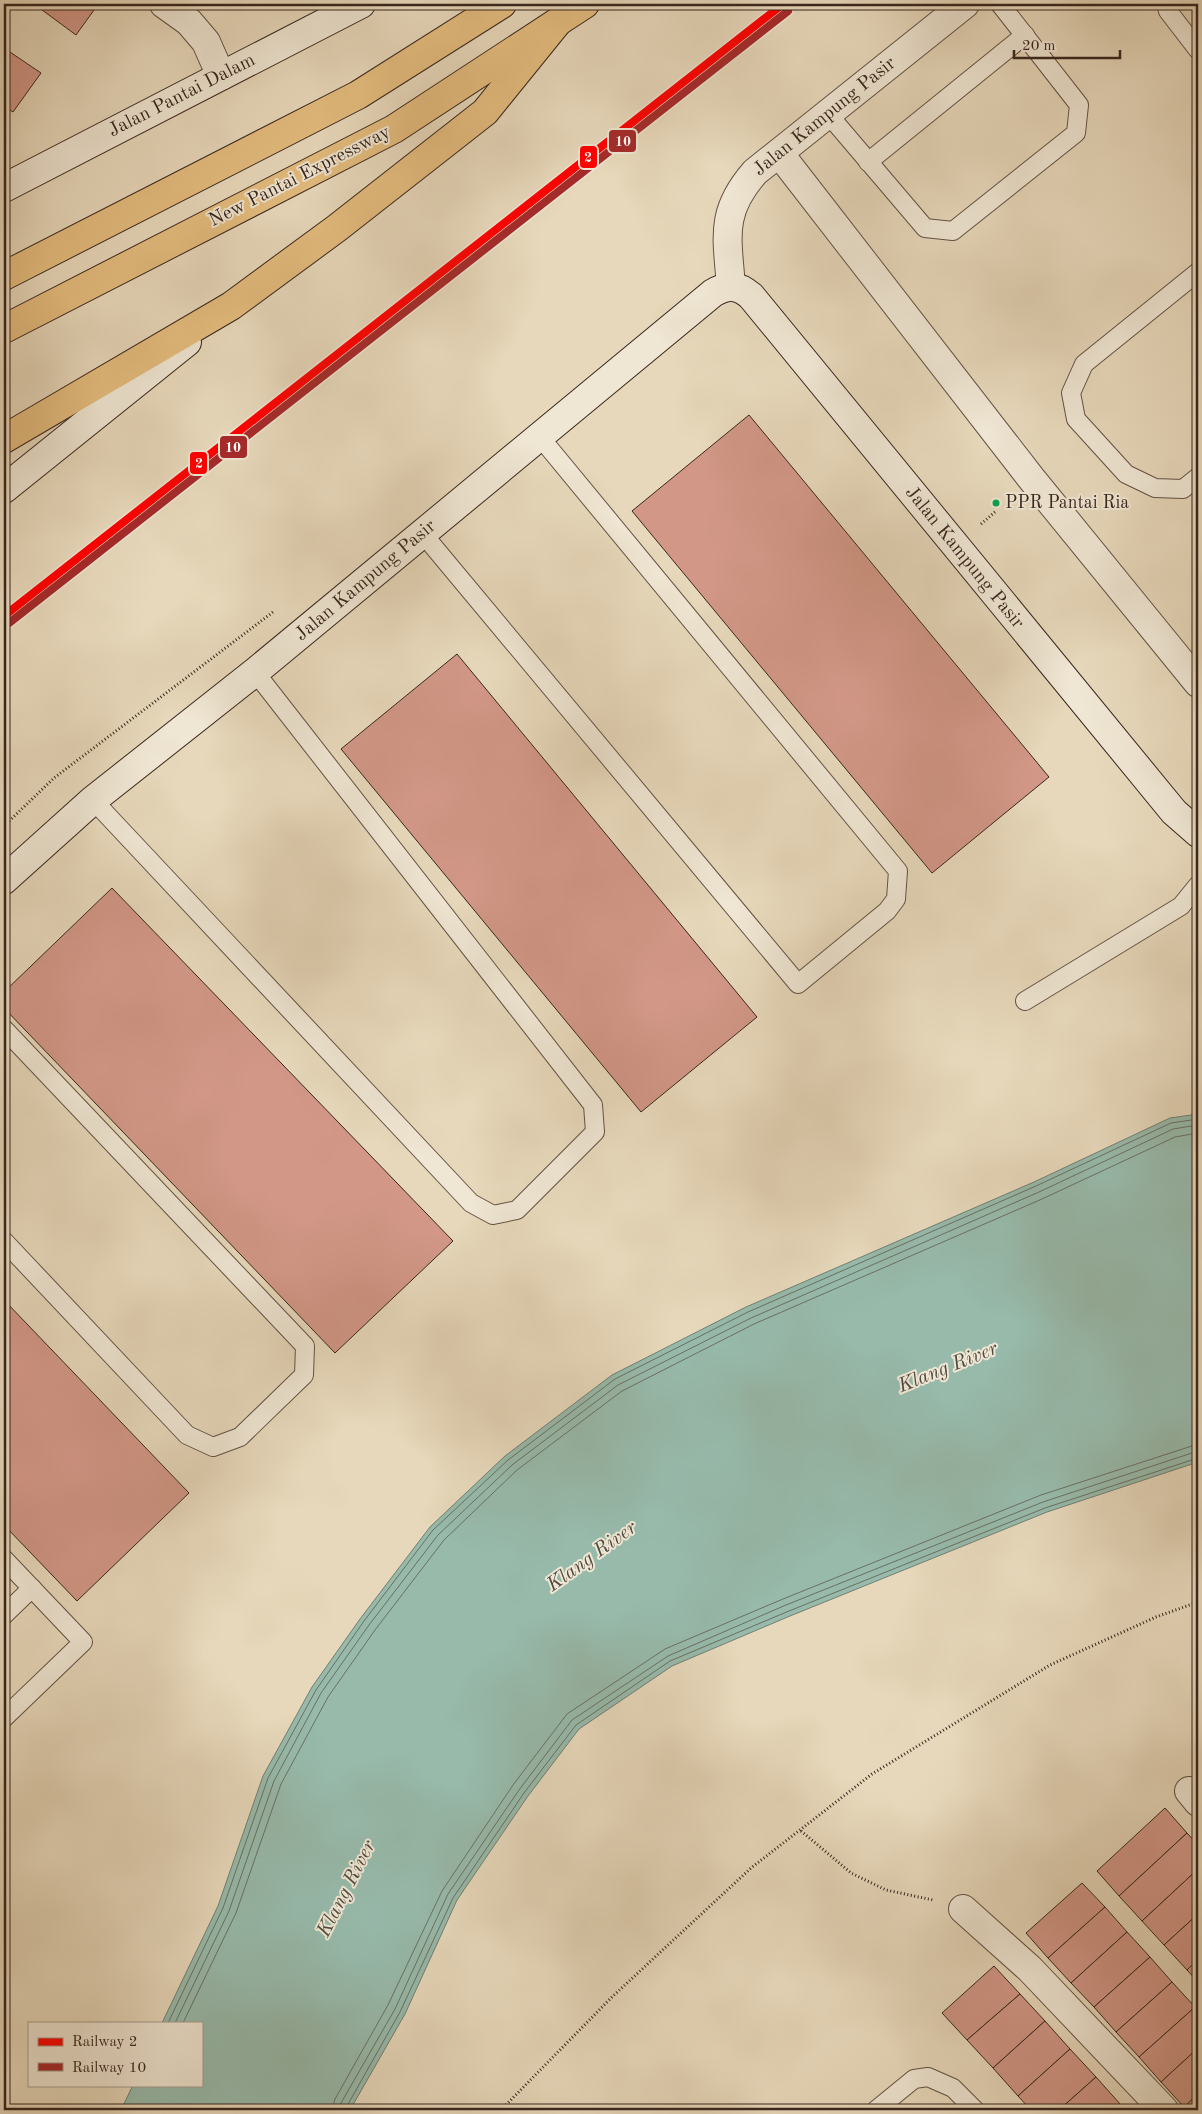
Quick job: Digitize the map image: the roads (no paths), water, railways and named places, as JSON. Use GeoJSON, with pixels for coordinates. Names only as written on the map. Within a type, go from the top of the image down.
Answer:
{"type":"FeatureCollection","features":[{"type":"Feature","properties":{"kind":"highway"},"geometry":{"type":"LineString","coordinates":[[4,276],[358,95],[502,4]]}},
{"type":"Feature","properties":{"kind":"highway","name":"New Pantai Expressway"},"geometry":{"type":"LineString","coordinates":[[4,329],[394,128],[585,4]]}},
{"type":"Feature","properties":{"kind":"highway"},"geometry":{"type":"LineString","coordinates":[[4,438],[230,306],[337,228],[485,112],[557,23]]}},
{"type":"Feature","properties":{"kind":"street"},"geometry":{"type":"LineString","coordinates":[[164,4],[189,22],[206,42],[221,76]]}},
{"type":"Feature","properties":{"kind":"street","name":"Jalan Pantai Dalam"},"geometry":{"type":"LineString","coordinates":[[4,188],[361,4]]}},
{"type":"Feature","properties":{"kind":"street","name":"Jalan Kampung Pasir"},"geometry":{"type":"LineString","coordinates":[[730,286],[727,231],[731,207],[755,172],[965,4]]}},
{"type":"Feature","properties":{"kind":"street"},"geometry":{"type":"LineString","coordinates":[[778,153],[1031,478],[1198,683]]}},
{"type":"Feature","properties":{"kind":"street","name":"Jalan Kampung Pasir"},"geometry":{"type":"LineString","coordinates":[[4,880],[93,800],[255,672],[713,293],[730,286],[742,289],[751,296],[1174,812],[1198,833]]}},
{"type":"Feature","properties":{"kind":"street"},"geometry":{"type":"LineString","coordinates":[[4,489],[230,306]]}},
{"type":"Feature","properties":{"kind":"street"},"geometry":{"type":"LineString","coordinates":[[963,1909],[1030,1969],[1164,2110]]}},
{"type":"Feature","properties":{"kind":"lane"},"geometry":{"type":"LineString","coordinates":[[828,114],[925,228],[953,231],[1076,133],[1079,105],[1000,4]]}},
{"type":"Feature","properties":{"kind":"lane"},"geometry":{"type":"LineString","coordinates":[[1166,4],[1168,12],[1198,50]]}},
{"type":"Feature","properties":{"kind":"lane"},"geometry":{"type":"LineString","coordinates":[[868,162],[1026,35]]}},
{"type":"Feature","properties":{"kind":"lane"},"geometry":{"type":"LineString","coordinates":[[1198,272],[1084,364],[1071,393],[1076,419],[1126,474],[1156,488],[1184,489],[1198,477]]}},
{"type":"Feature","properties":{"kind":"lane"},"geometry":{"type":"LineString","coordinates":[[423,534],[798,984],[879,917],[896,899],[898,871],[540,437]]}},
{"type":"Feature","properties":{"kind":"lane"},"geometry":{"type":"LineString","coordinates":[[93,800],[470,1203],[493,1215],[517,1210],[595,1132],[593,1106],[255,672]]}},
{"type":"Feature","properties":{"kind":"lane"},"geometry":{"type":"LineString","coordinates":[[1025,1001],[1181,906],[1198,885]]}},
{"type":"Feature","properties":{"kind":"lane"},"geometry":{"type":"LineString","coordinates":[[4,1029],[305,1346],[304,1375],[240,1437],[213,1447],[187,1435],[4,1241]]}},
{"type":"Feature","properties":{"kind":"lane"},"geometry":{"type":"LineString","coordinates":[[4,1559],[84,1642],[4,1718]]}},
{"type":"Feature","properties":{"kind":"lane"},"geometry":{"type":"LineString","coordinates":[[4,1615],[32,1588]]}},
{"type":"Feature","properties":{"kind":"lane"},"geometry":{"type":"LineString","coordinates":[[876,2110],[914,2079],[928,2077],[953,2088],[975,2110]]}},
{"type":"Feature","properties":{"kind":"water","name":"Klang River"},"geometry":{"type":"Polygon","coordinates":[[[1198,1114],[1198,1462],[1047,1512],[672,1666],[579,1729],[528,1796],[457,1900],[405,2014],[350,2110],[121,2110],[133,2086],[202,2086],[202,2022],[162,2022],[218,1906],[263,1776],[312,1687],[360,1619],[430,1527],[505,1456],[612,1375],[746,1307],[1034,1182],[1170,1118],[1198,1114]]]}},
{"type":"Feature","properties":{"kind":"rail line","name":"2"},"geometry":{"type":"LineString","coordinates":[[4,616],[783,4]]}},
{"type":"Feature","properties":{"kind":"rail line","name":"10"},"geometry":{"type":"LineString","coordinates":[[9,623],[788,11]]}},
{"type":"Feature","properties":{"kind":"place","name":"PPR Pantai Ria"},"geometry":{"type":"Point","coordinates":[996,503]}}]}
